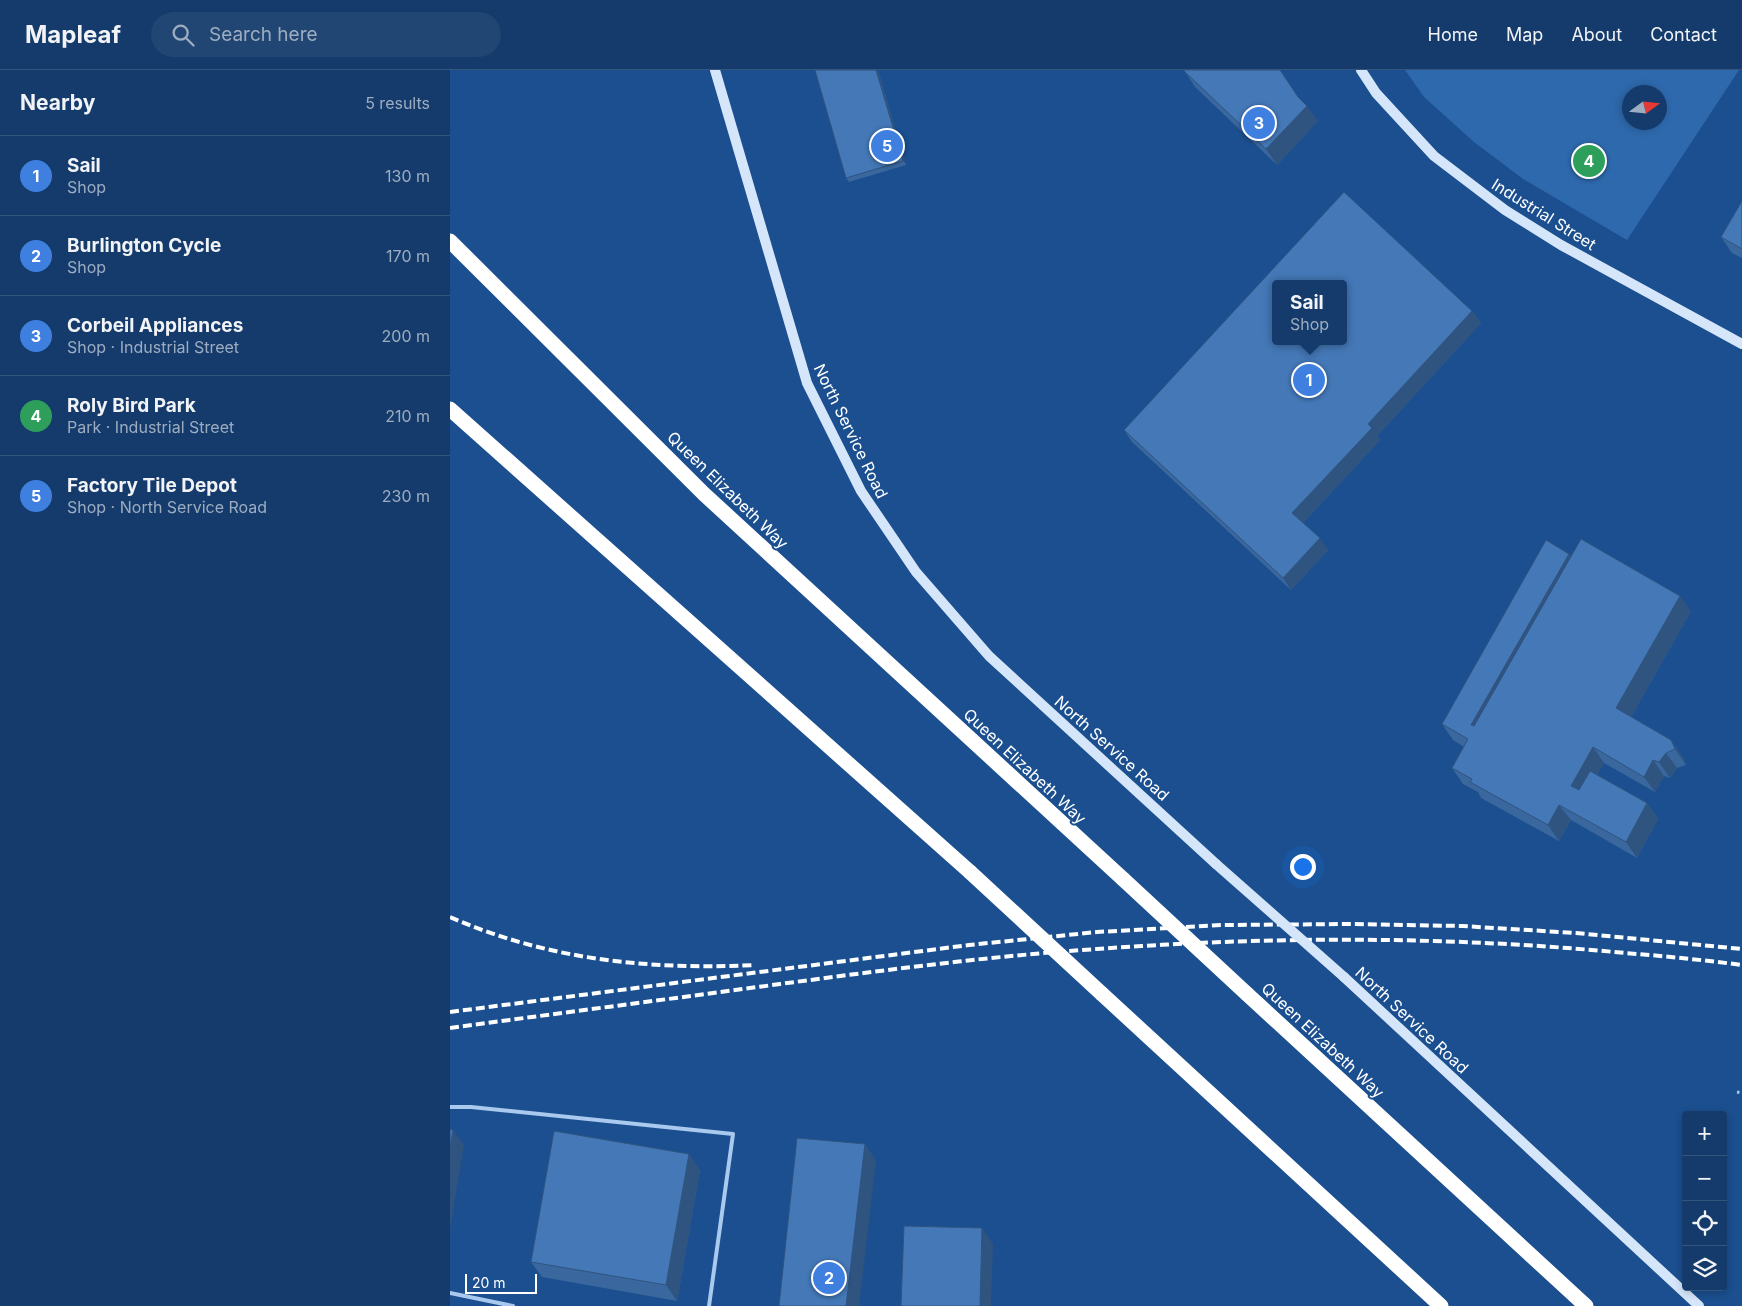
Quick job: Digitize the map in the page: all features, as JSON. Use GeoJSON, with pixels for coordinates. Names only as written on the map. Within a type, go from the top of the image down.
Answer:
{"type":"FeatureCollection","features":[{"type":"Feature","properties":{"kind":"highway","name":"Queen Elizabeth Way"},"geometry":{"type":"LineString","coordinates":[[450,241],[704,494],[1586,1306]]}},
{"type":"Feature","properties":{"kind":"highway"},"geometry":{"type":"LineString","coordinates":[[450,409],[970,872],[1441,1306]]}},
{"type":"Feature","properties":{"kind":"street","name":"North Service Road"},"geometry":{"type":"LineString","coordinates":[[715,70],[807,383],[861,491],[916,572],[989,656],[1216,864],[1344,977],[1698,1306]]}},
{"type":"Feature","properties":{"kind":"street","name":"Industrial Street"},"geometry":{"type":"LineString","coordinates":[[1361,70],[1376,93],[1434,156],[1505,210],[1561,245],[1742,344]]}},
{"type":"Feature","properties":{"kind":"lane"},"geometry":{"type":"LineString","coordinates":[[450,1107],[470,1107],[733,1134],[709,1306]]}},
{"type":"Feature","properties":{"kind":"lane"},"geometry":{"type":"LineString","coordinates":[[450,1293],[500,1305],[513,1306]]}},
{"type":"Feature","properties":{"kind":"path"},"geometry":{"type":"LineString","coordinates":[[1736,1092],[1742,1093]]}},
{"type":"Feature","properties":{"kind":"shaded area"},"geometry":{"type":"Polygon","coordinates":[[[1405,70],[1739,70],[1627,240],[1523,179],[1474,142],[1424,97],[1405,70]]]}},
{"type":"Feature","properties":{"kind":"building"},"geometry":{"type":"Polygon","coordinates":[[[815,70],[876,70],[903,161],[846,178],[815,70]]]}},
{"type":"Feature","properties":{"kind":"building"},"geometry":{"type":"Polygon","coordinates":[[[1184,70],[1280,70],[1298,97],[1307,106],[1266,149],[1184,70]]]}},
{"type":"Feature","properties":{"kind":"building"},"geometry":{"type":"Polygon","coordinates":[[[1344,192],[1472,311],[1368,424],[1372,428],[1292,513],[1320,538],[1283,578],[1124,430],[1344,192]]]}},
{"type":"Feature","properties":{"kind":"building"},"geometry":{"type":"Polygon","coordinates":[[[1742,201],[1742,249],[1721,237],[1742,201]]]}},
{"type":"Feature","properties":{"kind":"building"},"geometry":{"type":"Polygon","coordinates":[[[1581,539],[1680,596],[1616,708],[1671,740],[1675,749],[1666,753],[1659,762],[1653,760],[1644,777],[1593,747],[1571,786],[1579,790],[1590,771],[1647,803],[1626,842],[1559,805],[1548,825],[1470,782],[1472,779],[1452,768],[1468,739],[1442,724],[1546,540],[1569,554],[1471,725],[1474,726],[1581,539]]]}},
{"type":"Feature","properties":{"kind":"building"},"geometry":{"type":"Polygon","coordinates":[[[450,1129],[453,1130],[450,1149],[450,1129]]]}},
{"type":"Feature","properties":{"kind":"building"},"geometry":{"type":"Polygon","coordinates":[[[554,1131],[689,1154],[666,1285],[531,1262],[554,1131]]]}},
{"type":"Feature","properties":{"kind":"building"},"geometry":{"type":"Polygon","coordinates":[[[797,1138],[865,1144],[846,1306],[779,1306],[797,1138]]]}},
{"type":"Feature","properties":{"kind":"building"},"geometry":{"type":"Polygon","coordinates":[[[904,1226],[982,1228],[980,1306],[901,1306],[904,1226]]]}},
{"type":"Feature","properties":{"kind":"railway"},"geometry":{"type":"LineString","coordinates":[[450,917],[487,932],[524,943],[600,959],[676,966],[755,965]]}},
{"type":"Feature","properties":{"kind":"railway"},"geometry":{"type":"LineString","coordinates":[[450,1012],[969,945],[1097,932],[1223,925],[1353,924],[1462,926],[1576,933],[1742,949]]}},
{"type":"Feature","properties":{"kind":"railway"},"geometry":{"type":"LineString","coordinates":[[450,1028],[938,964],[1018,955],[1163,945],[1295,940],[1493,943],[1559,947],[1742,965]]}},
{"type":"Feature","properties":{"kind":"place","name":"Corbeil Appliances"},"geometry":{"type":"Point","coordinates":[1259,123]}},
{"type":"Feature","properties":{"kind":"place","name":"Factory Tile Depot"},"geometry":{"type":"Point","coordinates":[887,146]}},
{"type":"Feature","properties":{"kind":"place","name":"Roly Bird Park"},"geometry":{"type":"Point","coordinates":[1589,161]}},
{"type":"Feature","properties":{"kind":"place","name":"Sail"},"geometry":{"type":"Point","coordinates":[1309,380]}},
{"type":"Feature","properties":{"kind":"place","name":"Burlington Cycle"},"geometry":{"type":"Point","coordinates":[829,1278]}}]}
